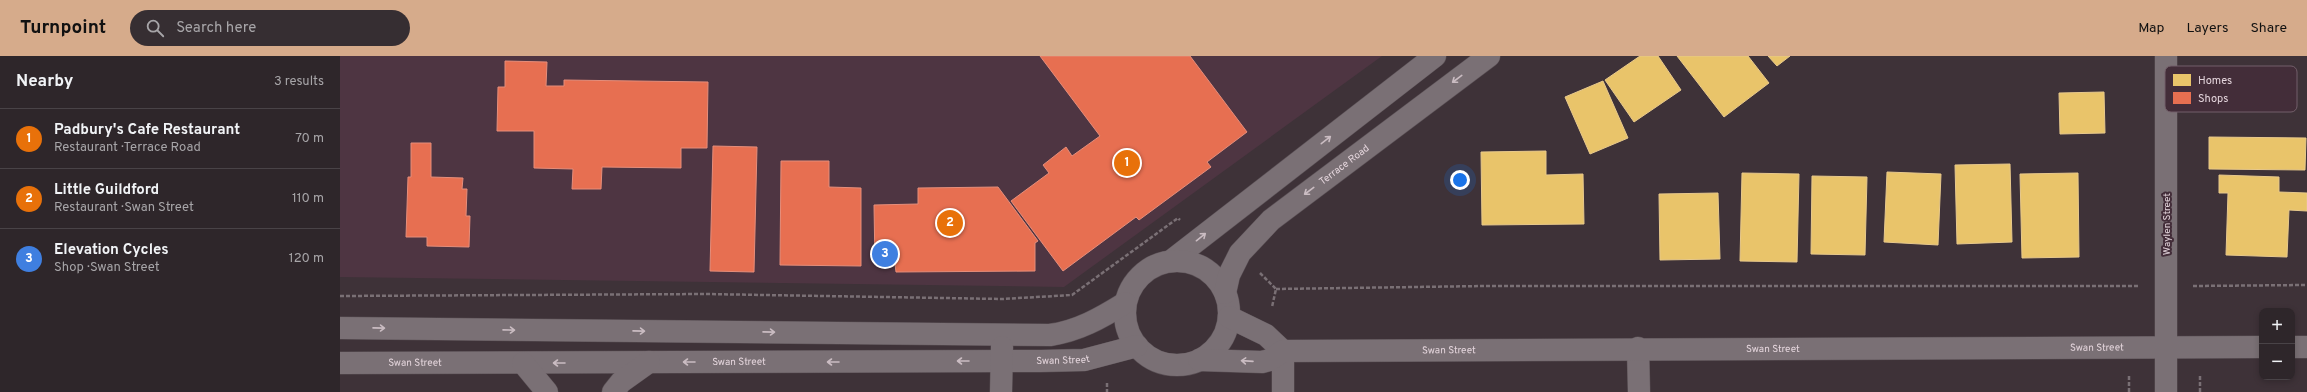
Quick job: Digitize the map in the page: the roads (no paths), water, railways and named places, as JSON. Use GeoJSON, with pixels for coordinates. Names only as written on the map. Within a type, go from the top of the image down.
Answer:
{"type":"FeatureCollection","features":[{"type":"Feature","properties":{"kind":"street"},"geometry":{"type":"LineString","coordinates":[[1171,261],[1193,264],[1204,268],[1220,284],[1225,293],[1229,317],[1220,342],[1199,360],[1180,364],[1161,362],[1152,359],[1137,346],[1126,326],[1125,303],[1129,291],[1136,280],[1152,268],[1171,261],[1435,56]]}},
{"type":"Feature","properties":{"kind":"street","name":"Terrace Road"},"geometry":{"type":"LineString","coordinates":[[1225,293],[1229,274],[1240,253],[1271,220],[1489,56]]}},
{"type":"Feature","properties":{"kind":"street","name":"Waylen Street"},"geometry":{"type":"LineString","coordinates":[[2166,56],[2166,66]]}},
{"type":"Feature","properties":{"kind":"street","name":"Waylen Street"},"geometry":{"type":"LineString","coordinates":[[2166,112],[2166,392]]}},
{"type":"Feature","properties":{"kind":"street"},"geometry":{"type":"LineString","coordinates":[[340,328],[1050,335],[1069,332],[1101,318],[1125,303]]}},
{"type":"Feature","properties":{"kind":"street"},"geometry":{"type":"LineString","coordinates":[[1229,317],[1266,336],[1283,351],[1283,392]]}},
{"type":"Feature","properties":{"kind":"street"},"geometry":{"type":"LineString","coordinates":[[1001,392],[1002,335]]}},
{"type":"Feature","properties":{"kind":"street","name":"Swan Street"},"geometry":{"type":"LineString","coordinates":[[340,363],[1084,360],[1137,346]]}},
{"type":"Feature","properties":{"kind":"street","name":"Swan Street"},"geometry":{"type":"LineString","coordinates":[[1199,360],[1262,362],[1270,360],[1283,351],[1638,348],[2259,347]]}},
{"type":"Feature","properties":{"kind":"street"},"geometry":{"type":"LineString","coordinates":[[2295,347],[2307,347]]}},
{"type":"Feature","properties":{"kind":"street"},"geometry":{"type":"LineString","coordinates":[[1638,348],[1639,392]]}},
{"type":"Feature","properties":{"kind":"street"},"geometry":{"type":"LineString","coordinates":[[613,392],[620,382],[649,362]]}},
{"type":"Feature","properties":{"kind":"street"},"geometry":{"type":"LineString","coordinates":[[523,363],[547,392]]}},
{"type":"Feature","properties":{"kind":"place","name":"Padbury's Cafe Restaurant"},"geometry":{"type":"Point","coordinates":[1127,163]}},
{"type":"Feature","properties":{"kind":"place","name":"Little Guildford"},"geometry":{"type":"Point","coordinates":[950,223]}},
{"type":"Feature","properties":{"kind":"place","name":"Elevation Cycles"},"geometry":{"type":"Point","coordinates":[885,254]}}]}
